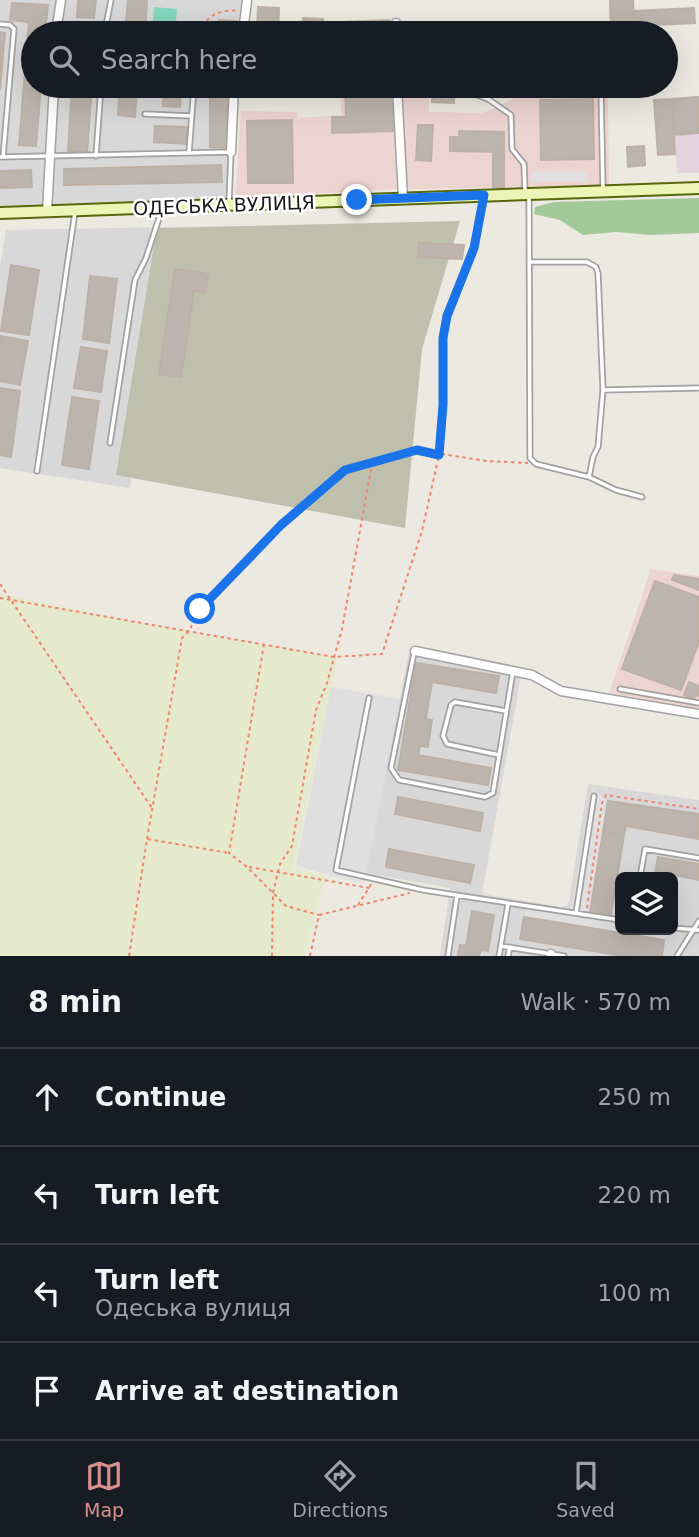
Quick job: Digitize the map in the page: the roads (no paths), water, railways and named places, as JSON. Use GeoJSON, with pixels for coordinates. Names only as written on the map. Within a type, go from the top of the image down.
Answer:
{"type":"FeatureCollection","features":[{"type":"Feature","properties":{"kind":"street"},"geometry":{"type":"LineString","coordinates":[[58,21],[61,0]]}},
{"type":"Feature","properties":{"kind":"street"},"geometry":{"type":"LineString","coordinates":[[245,21],[247,0]]}},
{"type":"Feature","properties":{"kind":"street"},"geometry":{"type":"LineString","coordinates":[[47,211],[53,98]]}},
{"type":"Feature","properties":{"kind":"street"},"geometry":{"type":"LineString","coordinates":[[230,152],[233,98]]}},
{"type":"Feature","properties":{"kind":"street"},"geometry":{"type":"LineString","coordinates":[[398,98],[403,198]]}},
{"type":"Feature","properties":{"kind":"street","name":"ОДЕСЬКА ВУЛИЦЯ"},"geometry":{"type":"LineString","coordinates":[[0,213],[699,188]]}},
{"type":"Feature","properties":{"kind":"street"},"geometry":{"type":"LineString","coordinates":[[415,651],[532,675],[562,691],[699,714]]}},
{"type":"Feature","properties":{"kind":"lane"},"geometry":{"type":"LineString","coordinates":[[107,21],[111,0]]}},
{"type":"Feature","properties":{"kind":"lane"},"geometry":{"type":"LineString","coordinates":[[0,24],[10,25],[13,29],[2,157],[230,152],[229,204]]}},
{"type":"Feature","properties":{"kind":"lane"},"geometry":{"type":"LineString","coordinates":[[96,156],[100,98]]}},
{"type":"Feature","properties":{"kind":"lane"},"geometry":{"type":"LineString","coordinates":[[190,153],[193,98]]}},
{"type":"Feature","properties":{"kind":"lane"},"geometry":{"type":"LineString","coordinates":[[485,98],[511,115],[512,149],[524,164],[530,262],[530,458],[536,464],[589,477],[616,490],[642,497]]}},
{"type":"Feature","properties":{"kind":"lane"},"geometry":{"type":"LineString","coordinates":[[601,98],[603,191]]}},
{"type":"Feature","properties":{"kind":"lane"},"geometry":{"type":"LineString","coordinates":[[145,114],[192,116]]}},
{"type":"Feature","properties":{"kind":"lane"},"geometry":{"type":"LineString","coordinates":[[110,443],[135,280],[146,258],[163,207]]}},
{"type":"Feature","properties":{"kind":"lane"},"geometry":{"type":"LineString","coordinates":[[37,471],[75,210]]}},
{"type":"Feature","properties":{"kind":"lane"},"geometry":{"type":"LineString","coordinates":[[530,262],[587,262],[596,267],[603,390],[598,447],[589,477]]}},
{"type":"Feature","properties":{"kind":"lane"},"geometry":{"type":"LineString","coordinates":[[603,390],[699,388]]}},
{"type":"Feature","properties":{"kind":"lane"},"geometry":{"type":"LineString","coordinates":[[415,651],[391,768],[399,780],[485,797],[493,793],[513,671]]}},
{"type":"Feature","properties":{"kind":"lane"},"geometry":{"type":"LineString","coordinates":[[620,689],[699,703]]}},
{"type":"Feature","properties":{"kind":"lane"},"geometry":{"type":"LineString","coordinates":[[369,698],[336,870],[423,890],[615,919]]}},
{"type":"Feature","properties":{"kind":"lane"},"geometry":{"type":"LineString","coordinates":[[499,755],[447,744],[443,736],[451,705],[455,702],[506,711]]}},
{"type":"Feature","properties":{"kind":"lane"},"geometry":{"type":"LineString","coordinates":[[576,913],[594,796]]}},
{"type":"Feature","properties":{"kind":"lane"},"geometry":{"type":"LineString","coordinates":[[641,872],[645,849],[699,858]]}},
{"type":"Feature","properties":{"kind":"lane"},"geometry":{"type":"LineString","coordinates":[[447,956],[457,895]]}},
{"type":"Feature","properties":{"kind":"lane"},"geometry":{"type":"LineString","coordinates":[[499,956],[508,904]]}},
{"type":"Feature","properties":{"kind":"lane"},"geometry":{"type":"LineString","coordinates":[[677,956],[697,930],[699,921]]}},
{"type":"Feature","properties":{"kind":"lane"},"geometry":{"type":"LineString","coordinates":[[678,928],[697,930]]}},
{"type":"Feature","properties":{"kind":"lane"},"geometry":{"type":"LineString","coordinates":[[501,946],[564,956]]}},
{"type":"Feature","properties":{"kind":"lane"},"geometry":{"type":"LineString","coordinates":[[508,956],[510,947]]}}]}
